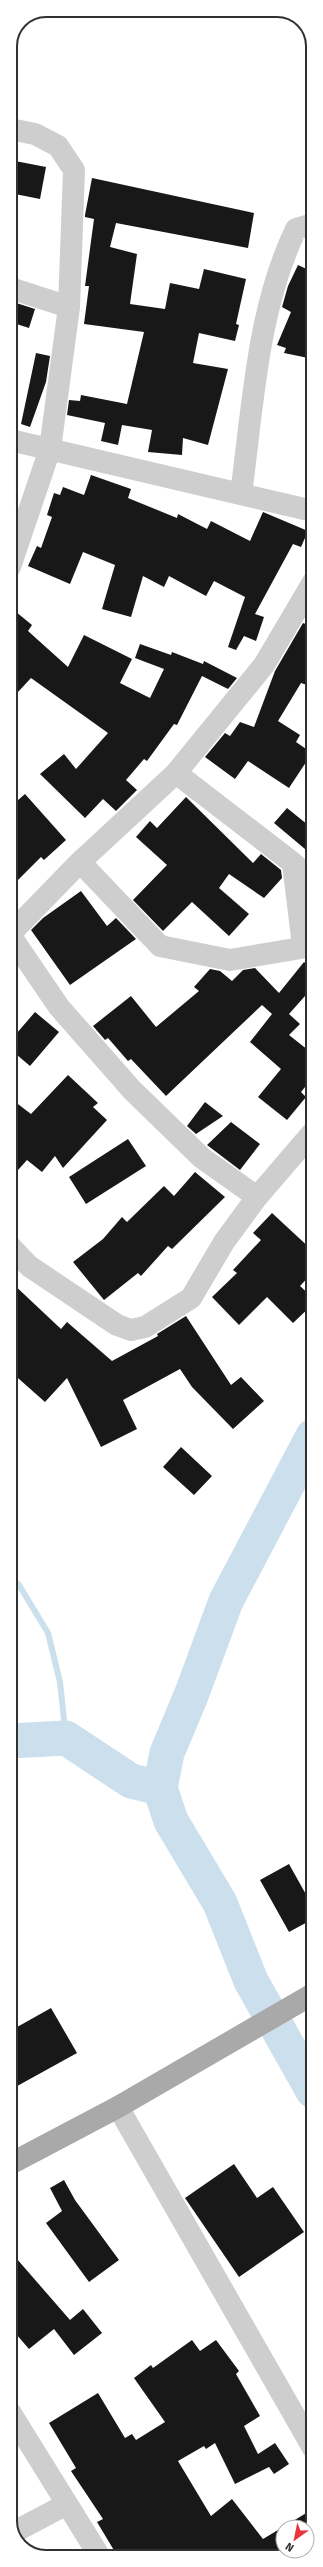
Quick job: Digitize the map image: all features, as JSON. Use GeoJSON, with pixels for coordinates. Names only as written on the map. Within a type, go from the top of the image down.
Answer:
{"type":"FeatureCollection","features":[{"type":"Feature","properties":{"kind":"main road"},"geometry":{"type":"LineString","coordinates":[[17,2160],[118,2106],[306,1998]]}},
{"type":"Feature","properties":{"kind":"street"},"geometry":{"type":"LineString","coordinates":[[17,130],[35,134],[58,146],[74,170],[69,307],[50,449],[17,546]]}},
{"type":"Feature","properties":{"kind":"street"},"geometry":{"type":"LineString","coordinates":[[241,494],[264,324],[283,255],[296,229],[306,226]]}},
{"type":"Feature","properties":{"kind":"street"},"geometry":{"type":"LineString","coordinates":[[17,290],[69,307]]}},
{"type":"Feature","properties":{"kind":"street"},"geometry":{"type":"LineString","coordinates":[[17,442],[306,509]]}},
{"type":"Feature","properties":{"kind":"street"},"geometry":{"type":"LineString","coordinates":[[17,928],[80,862],[176,773],[264,665],[306,594]]}},
{"type":"Feature","properties":{"kind":"street"},"geometry":{"type":"LineString","coordinates":[[176,773],[293,863],[306,875]]}},
{"type":"Feature","properties":{"kind":"street"},"geometry":{"type":"LineString","coordinates":[[80,862],[160,946],[230,960],[306,946]]}},
{"type":"Feature","properties":{"kind":"street"},"geometry":{"type":"LineString","coordinates":[[293,863],[306,935]]}},
{"type":"Feature","properties":{"kind":"street"},"geometry":{"type":"LineString","coordinates":[[17,945],[59,1007],[132,1090],[202,1158],[257,1197]]}},
{"type":"Feature","properties":{"kind":"street"},"geometry":{"type":"LineString","coordinates":[[17,1253],[29,1266],[117,1325],[131,1330],[145,1327],[191,1298],[224,1242],[257,1197],[306,1140]]}},
{"type":"Feature","properties":{"kind":"street"},"geometry":{"type":"LineString","coordinates":[[118,2106],[306,2436]]}},
{"type":"Feature","properties":{"kind":"street"},"geometry":{"type":"LineString","coordinates":[[17,2423],[96,2550]]}},
{"type":"Feature","properties":{"kind":"street"},"geometry":{"type":"LineString","coordinates":[[19,2530],[67,2504]]}},
{"type":"Feature","properties":{"kind":"building"},"geometry":{"type":"Polygon","coordinates":[[[17,161],[46,167],[40,199],[17,194],[17,161]]]}},
{"type":"Feature","properties":{"kind":"building"},"geometry":{"type":"Polygon","coordinates":[[[92,178],[254,213],[248,248],[116,223],[110,247],[137,254],[130,304],[165,309],[170,283],[199,289],[204,269],[246,279],[236,324],[239,325],[235,341],[199,333],[193,363],[228,369],[208,445],[183,438],[182,455],[148,452],[152,430],[122,425],[118,445],[101,441],[105,423],[67,415],[69,400],[80,401],[81,395],[127,404],[144,332],[84,324],[89,286],[85,286],[94,219],[85,217],[85,215],[92,178]]]}},
{"type":"Feature","properties":{"kind":"building"},"geometry":{"type":"Polygon","coordinates":[[[298,265],[306,269],[306,358],[284,353],[286,348],[277,345],[291,312],[282,307],[288,286],[298,265]]]}},
{"type":"Feature","properties":{"kind":"building"},"geometry":{"type":"Polygon","coordinates":[[[17,303],[35,309],[29,328],[17,324],[17,303]]]}},
{"type":"Feature","properties":{"kind":"building"},"geometry":{"type":"Polygon","coordinates":[[[36,353],[50,356],[46,382],[30,427],[21,424],[36,353]]]}},
{"type":"Feature","properties":{"kind":"building"},"geometry":{"type":"Polygon","coordinates":[[[91,475],[131,489],[128,498],[177,518],[178,514],[207,529],[211,521],[250,541],[263,512],[306,530],[306,536],[301,547],[293,544],[255,614],[264,617],[256,641],[244,636],[236,650],[228,647],[245,597],[214,581],[206,596],[169,576],[164,587],[143,576],[131,617],[102,609],[115,565],[83,552],[70,584],[28,566],[37,546],[41,548],[52,517],[47,515],[54,493],[60,495],[63,487],[84,495],[91,475]]]}},
{"type":"Feature","properties":{"kind":"building"},"geometry":{"type":"Polygon","coordinates":[[[17,613],[32,625],[28,631],[68,667],[84,635],[132,659],[120,683],[150,698],[164,669],[135,658],[140,644],[171,655],[172,652],[203,664],[204,661],[237,678],[228,689],[202,676],[177,725],[174,724],[147,761],[144,759],[126,780],[137,790],[116,811],[103,799],[85,818],[40,774],[64,754],[76,769],[108,733],[31,678],[18,692],[17,613]]]}},
{"type":"Feature","properties":{"kind":"building"},"geometry":{"type":"Polygon","coordinates":[[[303,623],[306,624],[306,685],[301,683],[278,721],[300,735],[296,742],[306,749],[306,762],[289,788],[248,761],[235,779],[205,757],[225,733],[230,736],[240,722],[254,727],[275,671],[303,623]]]}},
{"type":"Feature","properties":{"kind":"building"},"geometry":{"type":"Polygon","coordinates":[[[25,794],[66,840],[44,860],[41,857],[17,881],[17,801],[25,794]]]}},
{"type":"Feature","properties":{"kind":"building"},"geometry":{"type":"Polygon","coordinates":[[[186,797],[253,863],[261,854],[281,870],[282,878],[264,898],[229,874],[219,888],[249,914],[229,936],[192,902],[163,931],[133,900],[167,865],[136,837],[150,821],[157,828],[186,797]]]}},
{"type":"Feature","properties":{"kind":"building"},"geometry":{"type":"Polygon","coordinates":[[[287,808],[306,823],[306,848],[305,849],[274,823],[287,808]]]}},
{"type":"Feature","properties":{"kind":"building"},"geometry":{"type":"Polygon","coordinates":[[[81,891],[107,926],[116,918],[136,939],[70,985],[31,930],[43,918],[81,891]]]}},
{"type":"Feature","properties":{"kind":"building"},"geometry":{"type":"Polygon","coordinates":[[[304,962],[306,964],[306,995],[289,1014],[300,1024],[289,1035],[306,1048],[306,1086],[301,1092],[306,1097],[287,1120],[258,1097],[281,1069],[250,1042],[272,1014],[262,1005],[166,1096],[131,1059],[128,1061],[108,1038],[105,1040],[93,1026],[131,996],[156,1027],[199,991],[194,987],[210,969],[220,971],[232,981],[243,970],[255,968],[279,993],[304,962]]]}},
{"type":"Feature","properties":{"kind":"building"},"geometry":{"type":"Polygon","coordinates":[[[35,1012],[59,1032],[30,1066],[17,1055],[17,1033],[35,1012]]]}},
{"type":"Feature","properties":{"kind":"building"},"geometry":{"type":"Polygon","coordinates":[[[68,1075],[98,1103],[93,1107],[107,1120],[63,1168],[55,1156],[42,1172],[27,1160],[17,1171],[17,1103],[31,1114],[68,1075]]]}},
{"type":"Feature","properties":{"kind":"building"},"geometry":{"type":"Polygon","coordinates":[[[205,1102],[223,1116],[196,1134],[187,1126],[205,1102]]]}},
{"type":"Feature","properties":{"kind":"building"},"geometry":{"type":"Polygon","coordinates":[[[231,1122],[260,1144],[240,1170],[207,1145],[231,1122]]]}},
{"type":"Feature","properties":{"kind":"building"},"geometry":{"type":"Polygon","coordinates":[[[128,1139],[146,1166],[86,1204],[69,1177],[128,1139]]]}},
{"type":"Feature","properties":{"kind":"building"},"geometry":{"type":"Polygon","coordinates":[[[195,1172],[225,1197],[172,1249],[168,1246],[141,1276],[138,1273],[104,1300],[73,1262],[103,1239],[122,1217],[127,1222],[164,1186],[174,1196],[195,1172]]]}},
{"type":"Feature","properties":{"kind":"building"},"geometry":{"type":"Polygon","coordinates":[[[272,1213],[306,1245],[306,1280],[300,1286],[306,1292],[306,1311],[293,1323],[267,1297],[239,1325],[212,1297],[237,1273],[233,1270],[261,1240],[253,1233],[272,1213]]]}},
{"type":"Feature","properties":{"kind":"building"},"geometry":{"type":"Polygon","coordinates":[[[17,1288],[61,1329],[67,1322],[112,1361],[158,1336],[157,1334],[186,1316],[231,1385],[241,1377],[264,1401],[233,1429],[192,1387],[180,1369],[123,1400],[137,1429],[101,1447],[67,1378],[45,1402],[17,1377],[17,1288]]]}},
{"type":"Feature","properties":{"kind":"building"},"geometry":{"type":"Polygon","coordinates":[[[181,1447],[212,1476],[194,1495],[163,1467],[181,1447]]]}},
{"type":"Feature","properties":{"kind":"building"},"geometry":{"type":"Polygon","coordinates":[[[289,1864],[306,1894],[306,1923],[289,1932],[260,1880],[289,1864]]]}},
{"type":"Feature","properties":{"kind":"building"},"geometry":{"type":"Polygon","coordinates":[[[51,2008],[77,2053],[17,2086],[17,2027],[51,2008]]]}},
{"type":"Feature","properties":{"kind":"building"},"geometry":{"type":"Polygon","coordinates":[[[234,2164],[257,2198],[273,2187],[304,2232],[239,2277],[185,2198],[234,2164]]]}},
{"type":"Feature","properties":{"kind":"building"},"geometry":{"type":"Polygon","coordinates":[[[64,2180],[75,2200],[119,2260],[89,2282],[46,2223],[62,2211],[50,2188],[64,2180]]]}},
{"type":"Feature","properties":{"kind":"building"},"geometry":{"type":"Polygon","coordinates":[[[17,2259],[70,2320],[83,2309],[102,2333],[74,2355],[54,2329],[29,2349],[17,2335],[17,2259]]]}},
{"type":"Feature","properties":{"kind":"building"},"geometry":{"type":"Polygon","coordinates":[[[192,2340],[200,2351],[216,2340],[239,2371],[236,2374],[260,2416],[244,2426],[258,2454],[275,2443],[289,2464],[274,2474],[269,2467],[235,2484],[215,2443],[206,2449],[204,2446],[178,2461],[211,2516],[232,2499],[263,2539],[275,2532],[275,2550],[114,2550],[97,2522],[103,2519],[71,2471],[76,2468],[49,2423],[98,2393],[125,2438],[132,2434],[136,2440],[165,2422],[134,2378],[151,2365],[153,2368],[192,2340]]]}},
{"type":"Feature","properties":{"kind":"building"},"geometry":{"type":"Polygon","coordinates":[[[306,2513],[306,2519],[296,2519],[306,2513]]]}},
{"type":"Feature","properties":{"kind":"waterway"},"geometry":{"type":"LineString","coordinates":[[306,1449],[226,1601],[192,1693],[167,1753],[160,1788],[171,1821],[220,1903],[251,1981],[306,2079]]}},
{"type":"Feature","properties":{"kind":"waterway"},"geometry":{"type":"LineString","coordinates":[[17,1583],[48,1633],[60,1682],[66,1738]]}},
{"type":"Feature","properties":{"kind":"waterway"},"geometry":{"type":"LineString","coordinates":[[17,1741],[66,1738],[131,1781],[160,1788]]}}]}
